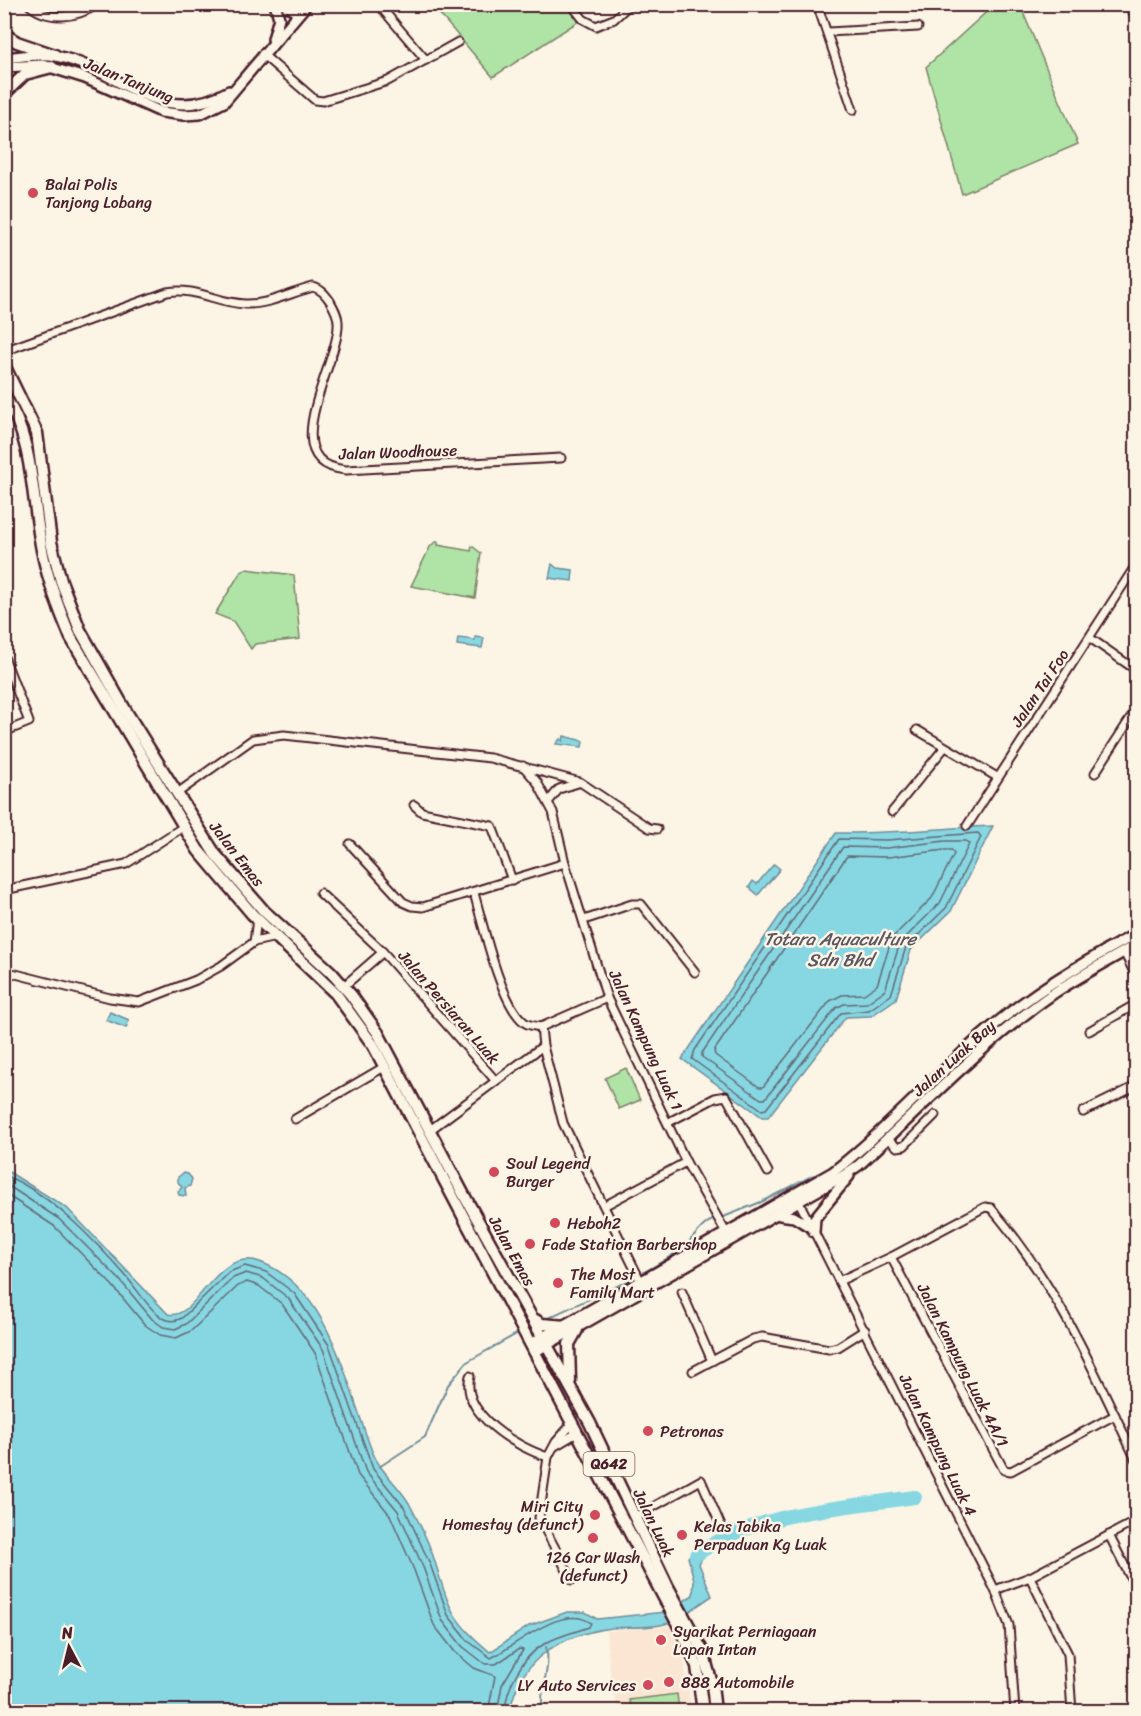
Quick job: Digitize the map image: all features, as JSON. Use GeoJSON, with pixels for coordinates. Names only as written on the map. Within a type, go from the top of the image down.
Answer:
{"type":"FeatureCollection","features":[{"type":"Feature","properties":{"kind":"main road"},"geometry":{"type":"LineString","coordinates":[[4,34],[17,42],[55,55]]}},
{"type":"Feature","properties":{"kind":"main road"},"geometry":{"type":"LineString","coordinates":[[4,94],[25,74],[52,67]]}},
{"type":"Feature","properties":{"kind":"main road","name":"Jalan Emas"},"geometry":{"type":"LineString","coordinates":[[4,365],[37,433],[51,542],[71,608],[95,658],[198,831],[243,889],[344,986],[378,1033],[537,1322]]}},
{"type":"Feature","properties":{"kind":"main road","name":"Jalan Emas"},"geometry":{"type":"LineString","coordinates":[[5,396],[18,418],[27,445],[42,552],[58,606],[91,674],[183,827],[214,872],[257,920],[336,994],[359,1022],[523,1330]]}},
{"type":"Feature","properties":{"kind":"main road"},"geometry":{"type":"LineString","coordinates":[[537,1322],[566,1326]]}},
{"type":"Feature","properties":{"kind":"main road","name":"Jalan Luak"},"geometry":{"type":"LineString","coordinates":[[537,1322],[635,1517],[663,1587]]}},
{"type":"Feature","properties":{"kind":"main road","name":"Jalan Luak"},"geometry":{"type":"LineString","coordinates":[[523,1330],[575,1429],[710,1672],[715,1712]]}},
{"type":"Feature","properties":{"kind":"main road"},"geometry":{"type":"LineString","coordinates":[[570,1385],[569,1344],[577,1330]]}},
{"type":"Feature","properties":{"kind":"main road","name":"Jalan Luak"},"geometry":{"type":"LineString","coordinates":[[688,1633],[698,1666],[703,1712]]}},
{"type":"Feature","properties":{"kind":"street"},"geometry":{"type":"LineString","coordinates":[[28,4],[38,13],[58,17],[91,9],[98,4]]}},
{"type":"Feature","properties":{"kind":"street"},"geometry":{"type":"LineString","coordinates":[[271,44],[279,18],[275,4]]}},
{"type":"Feature","properties":{"kind":"street"},"geometry":{"type":"LineString","coordinates":[[281,4],[298,14]]}},
{"type":"Feature","properties":{"kind":"street","name":"Jalan Tanjung"},"geometry":{"type":"LineString","coordinates":[[4,67],[34,64],[52,67],[116,90],[161,112],[175,115],[207,112],[224,102],[262,54],[307,4]]}},
{"type":"Feature","properties":{"kind":"street"},"geometry":{"type":"LineString","coordinates":[[378,4],[426,60]]}},
{"type":"Feature","properties":{"kind":"street"},"geometry":{"type":"LineString","coordinates":[[571,4],[583,19],[596,26],[614,19],[630,4]]}},
{"type":"Feature","properties":{"kind":"street"},"geometry":{"type":"LineString","coordinates":[[817,4],[853,110]]}},
{"type":"Feature","properties":{"kind":"street"},"geometry":{"type":"LineString","coordinates":[[1128,4],[1137,19]]}},
{"type":"Feature","properties":{"kind":"street"},"geometry":{"type":"LineString","coordinates":[[828,32],[918,27]]}},
{"type":"Feature","properties":{"kind":"street"},"geometry":{"type":"LineString","coordinates":[[262,54],[315,100],[331,100],[388,81],[458,42]]}},
{"type":"Feature","properties":{"kind":"street","name":"Jalan Tanjung"},"geometry":{"type":"LineString","coordinates":[[4,58],[55,55],[175,105],[204,103],[234,88]]}},
{"type":"Feature","properties":{"kind":"street","name":"Jalan Woodhouse"},"geometry":{"type":"LineString","coordinates":[[4,351],[166,292],[189,290],[244,304],[267,301],[313,287],[319,288],[334,308],[338,321],[336,343],[312,422],[311,442],[315,453],[324,464],[334,469],[346,470],[561,458]]}},
{"type":"Feature","properties":{"kind":"street","name":"Jalan Tai Foo"},"geometry":{"type":"LineString","coordinates":[[967,826],[1137,565]]}},
{"type":"Feature","properties":{"kind":"street"},"geometry":{"type":"LineString","coordinates":[[1130,576],[1137,580]]}},
{"type":"Feature","properties":{"kind":"street"},"geometry":{"type":"LineString","coordinates":[[1089,638],[1137,670]]}},
{"type":"Feature","properties":{"kind":"street"},"geometry":{"type":"LineString","coordinates":[[4,657],[30,725],[4,732]]}},
{"type":"Feature","properties":{"kind":"street"},"geometry":{"type":"LineString","coordinates":[[1095,773],[1137,710]]}},
{"type":"Feature","properties":{"kind":"street"},"geometry":{"type":"LineString","coordinates":[[917,730],[997,777]]}},
{"type":"Feature","properties":{"kind":"street"},"geometry":{"type":"LineString","coordinates":[[176,794],[253,739],[272,735],[456,753],[523,766],[580,782],[649,828],[657,829]]}},
{"type":"Feature","properties":{"kind":"street"},"geometry":{"type":"LineString","coordinates":[[892,812],[945,747]]}},
{"type":"Feature","properties":{"kind":"street","name":"Jalan Kampung Luak 1"},"geometry":{"type":"LineString","coordinates":[[523,766],[549,801],[565,864],[607,998],[669,1122],[686,1162],[714,1216],[732,1241]]}},
{"type":"Feature","properties":{"kind":"street"},"geometry":{"type":"LineString","coordinates":[[549,801],[559,789],[580,782]]}},
{"type":"Feature","properties":{"kind":"street"},"geometry":{"type":"LineString","coordinates":[[414,805],[422,812],[492,826],[497,834],[512,880]]}},
{"type":"Feature","properties":{"kind":"street"},"geometry":{"type":"LineString","coordinates":[[4,890],[126,864],[183,827]]}},
{"type":"Feature","properties":{"kind":"street"},"geometry":{"type":"LineString","coordinates":[[350,844],[403,902],[412,906],[423,907],[474,893],[565,864]]}},
{"type":"Feature","properties":{"kind":"street","name":"Jalan Persiaran Luak"},"geometry":{"type":"LineString","coordinates":[[320,893],[383,952],[495,1080]]}},
{"type":"Feature","properties":{"kind":"street"},"geometry":{"type":"LineString","coordinates":[[474,893],[505,993],[516,1014],[526,1024],[541,1027],[607,998]]}},
{"type":"Feature","properties":{"kind":"street"},"geometry":{"type":"LineString","coordinates":[[584,920],[641,904],[695,972]]}},
{"type":"Feature","properties":{"kind":"street"},"geometry":{"type":"LineString","coordinates":[[254,942],[257,920]]}},
{"type":"Feature","properties":{"kind":"street","name":"Jalan Luak Bay"},"geometry":{"type":"LineString","coordinates":[[788,1199],[833,1172],[863,1148],[983,1035],[1027,1000],[1137,934]]}},
{"type":"Feature","properties":{"kind":"street"},"geometry":{"type":"LineString","coordinates":[[4,971],[110,998],[139,1002],[196,980],[221,966],[254,942],[272,938],[280,940]]}},
{"type":"Feature","properties":{"kind":"street","name":"Jalan Luak Bay"},"geometry":{"type":"LineString","coordinates":[[780,1215],[859,1165],[988,1046],[1029,1012],[1055,993],[1137,945]]}},
{"type":"Feature","properties":{"kind":"street","name":"Jalan Persiaran Luak"},"geometry":{"type":"LineString","coordinates":[[344,986],[383,952]]}},
{"type":"Feature","properties":{"kind":"street"},"geometry":{"type":"LineString","coordinates":[[1124,952],[1137,976]]}},
{"type":"Feature","properties":{"kind":"street"},"geometry":{"type":"LineString","coordinates":[[1089,1031],[1137,1004]]}},
{"type":"Feature","properties":{"kind":"street"},"geometry":{"type":"LineString","coordinates":[[541,1027],[543,1046],[563,1123],[641,1282]]}},
{"type":"Feature","properties":{"kind":"street"},"geometry":{"type":"LineString","coordinates":[[430,1130],[543,1046]]}},
{"type":"Feature","properties":{"kind":"street"},"geometry":{"type":"LineString","coordinates":[[295,1119],[384,1067]]}},
{"type":"Feature","properties":{"kind":"street"},"geometry":{"type":"LineString","coordinates":[[1083,1112],[1137,1086]]}},
{"type":"Feature","properties":{"kind":"street"},"geometry":{"type":"LineString","coordinates":[[669,1122],[715,1098],[726,1096],[768,1172]]}},
{"type":"Feature","properties":{"kind":"street"},"geometry":{"type":"LineString","coordinates":[[888,1139],[897,1147],[904,1146],[935,1115]]}},
{"type":"Feature","properties":{"kind":"street"},"geometry":{"type":"LineString","coordinates":[[604,1206],[686,1162]]}},
{"type":"Feature","properties":{"kind":"street"},"geometry":{"type":"LineString","coordinates":[[532,1348],[577,1330],[780,1215],[794,1217],[813,1230],[815,1218],[859,1165]]}},
{"type":"Feature","properties":{"kind":"street"},"geometry":{"type":"LineString","coordinates":[[546,1342],[566,1326],[641,1282],[723,1229],[788,1199],[799,1202],[803,1191]]}},
{"type":"Feature","properties":{"kind":"street","name":"Jalan Kampung Luak 4"},"geometry":{"type":"LineString","coordinates":[[799,1202],[995,1590],[1009,1625],[1015,1712]]}},
{"type":"Feature","properties":{"kind":"street"},"geometry":{"type":"LineString","coordinates":[[839,1281],[891,1257],[985,1207],[991,1208],[1034,1263],[1057,1299],[1137,1460]]}},
{"type":"Feature","properties":{"kind":"street","name":"Jalan Kampung Luak 4A/1"},"geometry":{"type":"LineString","coordinates":[[891,1257],[1004,1470],[1011,1471],[1117,1419]]}},
{"type":"Feature","properties":{"kind":"street"},"geometry":{"type":"LineString","coordinates":[[682,1292],[712,1361]]}},
{"type":"Feature","properties":{"kind":"street"},"geometry":{"type":"LineString","coordinates":[[693,1371],[753,1339],[762,1337],[829,1349],[838,1347],[865,1330]]}},
{"type":"Feature","properties":{"kind":"street"},"geometry":{"type":"LineString","coordinates":[[470,1376],[468,1386],[484,1418],[518,1446],[548,1457]]}},
{"type":"Feature","properties":{"kind":"street"},"geometry":{"type":"LineString","coordinates":[[572,1580],[539,1518],[548,1457],[555,1446],[575,1429]]}},
{"type":"Feature","properties":{"kind":"street"},"geometry":{"type":"LineString","coordinates":[[635,1517],[701,1480],[721,1526]]}},
{"type":"Feature","properties":{"kind":"street"},"geometry":{"type":"LineString","coordinates":[[995,1590],[1030,1577],[1137,1521]]}},
{"type":"Feature","properties":{"kind":"street"},"geometry":{"type":"LineString","coordinates":[[1109,1535],[1137,1588]]}},
{"type":"Feature","properties":{"kind":"street"},"geometry":{"type":"LineString","coordinates":[[1030,1577],[1068,1654],[1072,1712]]}},
{"type":"Feature","properties":{"kind":"shaded area"},"geometry":{"type":"Polygon","coordinates":[[[670,1626],[682,1650],[692,1711],[620,1711],[612,1690],[606,1631],[670,1626]]]}},
{"type":"Feature","properties":{"kind":"green space"},"geometry":{"type":"Polygon","coordinates":[[[432,5],[567,5],[579,21],[493,77],[432,5]]]}},
{"type":"Feature","properties":{"kind":"green space"},"geometry":{"type":"Polygon","coordinates":[[[994,5],[1020,5],[1078,144],[962,194],[926,67],[994,5]]]}},
{"type":"Feature","properties":{"kind":"green space"},"geometry":{"type":"Polygon","coordinates":[[[438,542],[438,545],[471,551],[472,546],[481,553],[475,598],[411,586],[430,547],[438,542]]]}},
{"type":"Feature","properties":{"kind":"green space"},"geometry":{"type":"Polygon","coordinates":[[[246,569],[294,575],[300,639],[255,644],[251,649],[233,621],[215,614],[240,573],[246,569]]]}},
{"type":"Feature","properties":{"kind":"green space"},"geometry":{"type":"Polygon","coordinates":[[[626,1068],[640,1100],[619,1109],[605,1078],[626,1068]]]}},
{"type":"Feature","properties":{"kind":"green space"},"geometry":{"type":"Polygon","coordinates":[[[677,1694],[679,1711],[633,1711],[629,1700],[677,1694]]]}},
{"type":"Feature","properties":{"kind":"water"},"geometry":{"type":"Polygon","coordinates":[[[552,564],[557,568],[573,570],[572,581],[549,578],[552,564]]]}},
{"type":"Feature","properties":{"kind":"water"},"geometry":{"type":"Polygon","coordinates":[[[475,637],[484,638],[482,648],[457,645],[458,638],[475,640],[475,637]]]}},
{"type":"Feature","properties":{"kind":"water"},"geometry":{"type":"Polygon","coordinates":[[[564,736],[583,741],[582,747],[556,744],[560,739],[563,741],[564,736]]]}},
{"type":"Feature","properties":{"kind":"water","name":"Totara Aquaculture Sdn Bhd"},"geometry":{"type":"Polygon","coordinates":[[[993,826],[951,911],[911,950],[896,999],[871,1016],[846,1017],[768,1117],[762,1117],[682,1059],[836,833],[993,826]]]}},
{"type":"Feature","properties":{"kind":"water"},"geometry":{"type":"Polygon","coordinates":[[[774,864],[780,869],[758,895],[749,887],[753,881],[757,884],[774,864]]]}},
{"type":"Feature","properties":{"kind":"water"},"geometry":{"type":"Polygon","coordinates":[[[110,1012],[129,1020],[126,1028],[106,1020],[110,1012]]]}},
{"type":"Feature","properties":{"kind":"water"},"geometry":{"type":"Polygon","coordinates":[[[4,1169],[67,1208],[168,1314],[178,1313],[188,1307],[219,1274],[231,1264],[244,1260],[260,1262],[284,1275],[304,1294],[334,1343],[375,1458],[405,1496],[420,1525],[431,1549],[450,1607],[465,1629],[490,1652],[529,1626],[567,1612],[585,1612],[597,1619],[666,1612],[693,1595],[694,1580],[688,1557],[706,1542],[713,1548],[706,1551],[699,1564],[712,1596],[668,1623],[599,1630],[582,1634],[553,1647],[540,1656],[521,1680],[514,1694],[510,1711],[5,1711],[4,1169]]]}},
{"type":"Feature","properties":{"kind":"water"},"geometry":{"type":"Polygon","coordinates":[[[183,1173],[188,1174],[192,1179],[190,1186],[185,1188],[186,1196],[179,1195],[178,1192],[182,1187],[178,1182],[178,1177],[183,1173]]]}},
{"type":"Feature","properties":{"kind":"waterway"},"geometry":{"type":"LineString","coordinates":[[721,1218],[761,1202],[814,1175]]}},
{"type":"Feature","properties":{"kind":"waterway"},"geometry":{"type":"LineString","coordinates":[[546,1319],[649,1270],[681,1249],[705,1225],[715,1219]]}},
{"type":"Feature","properties":{"kind":"waterway"},"geometry":{"type":"LineString","coordinates":[[379,1467],[425,1437],[448,1385],[467,1362],[520,1332]]}},
{"type":"Feature","properties":{"kind":"waterway"},"geometry":{"type":"LineString","coordinates":[[696,1555],[720,1540],[773,1520],[915,1497]]}},
{"type":"Feature","properties":{"kind":"waterway"},"geometry":{"type":"LineString","coordinates":[[543,1712],[546,1647]]}},
{"type":"Feature","properties":{"kind":"place","name":"Balai Polis Tanjong Lobang"},"geometry":{"type":"Point","coordinates":[33,193]}},
{"type":"Feature","properties":{"kind":"place","name":"Soul Legend Burger"},"geometry":{"type":"Point","coordinates":[494,1172]}},
{"type":"Feature","properties":{"kind":"place","name":"Heboh2"},"geometry":{"type":"Point","coordinates":[555,1223]}},
{"type":"Feature","properties":{"kind":"place","name":"Fade Station Barbershop"},"geometry":{"type":"Point","coordinates":[530,1244]}},
{"type":"Feature","properties":{"kind":"place","name":"The Most Family Mart"},"geometry":{"type":"Point","coordinates":[558,1283]}},
{"type":"Feature","properties":{"kind":"place","name":"Petronas"},"geometry":{"type":"Point","coordinates":[648,1431]}},
{"type":"Feature","properties":{"kind":"place","name":"Miri City Homestay (defunct)"},"geometry":{"type":"Point","coordinates":[595,1515]}},
{"type":"Feature","properties":{"kind":"place","name":"Kelas Tabika Perpaduan Kg Luak"},"geometry":{"type":"Point","coordinates":[682,1535]}},
{"type":"Feature","properties":{"kind":"place","name":"126 Car Wash (defunct)"},"geometry":{"type":"Point","coordinates":[593,1538]}},
{"type":"Feature","properties":{"kind":"place","name":"Syarikat Perniagaan Lapan Intan"},"geometry":{"type":"Point","coordinates":[661,1640]}},
{"type":"Feature","properties":{"kind":"place","name":"888 Automobile"},"geometry":{"type":"Point","coordinates":[669,1682]}},
{"type":"Feature","properties":{"kind":"place","name":"LY Auto Services"},"geometry":{"type":"Point","coordinates":[648,1685]}}]}
